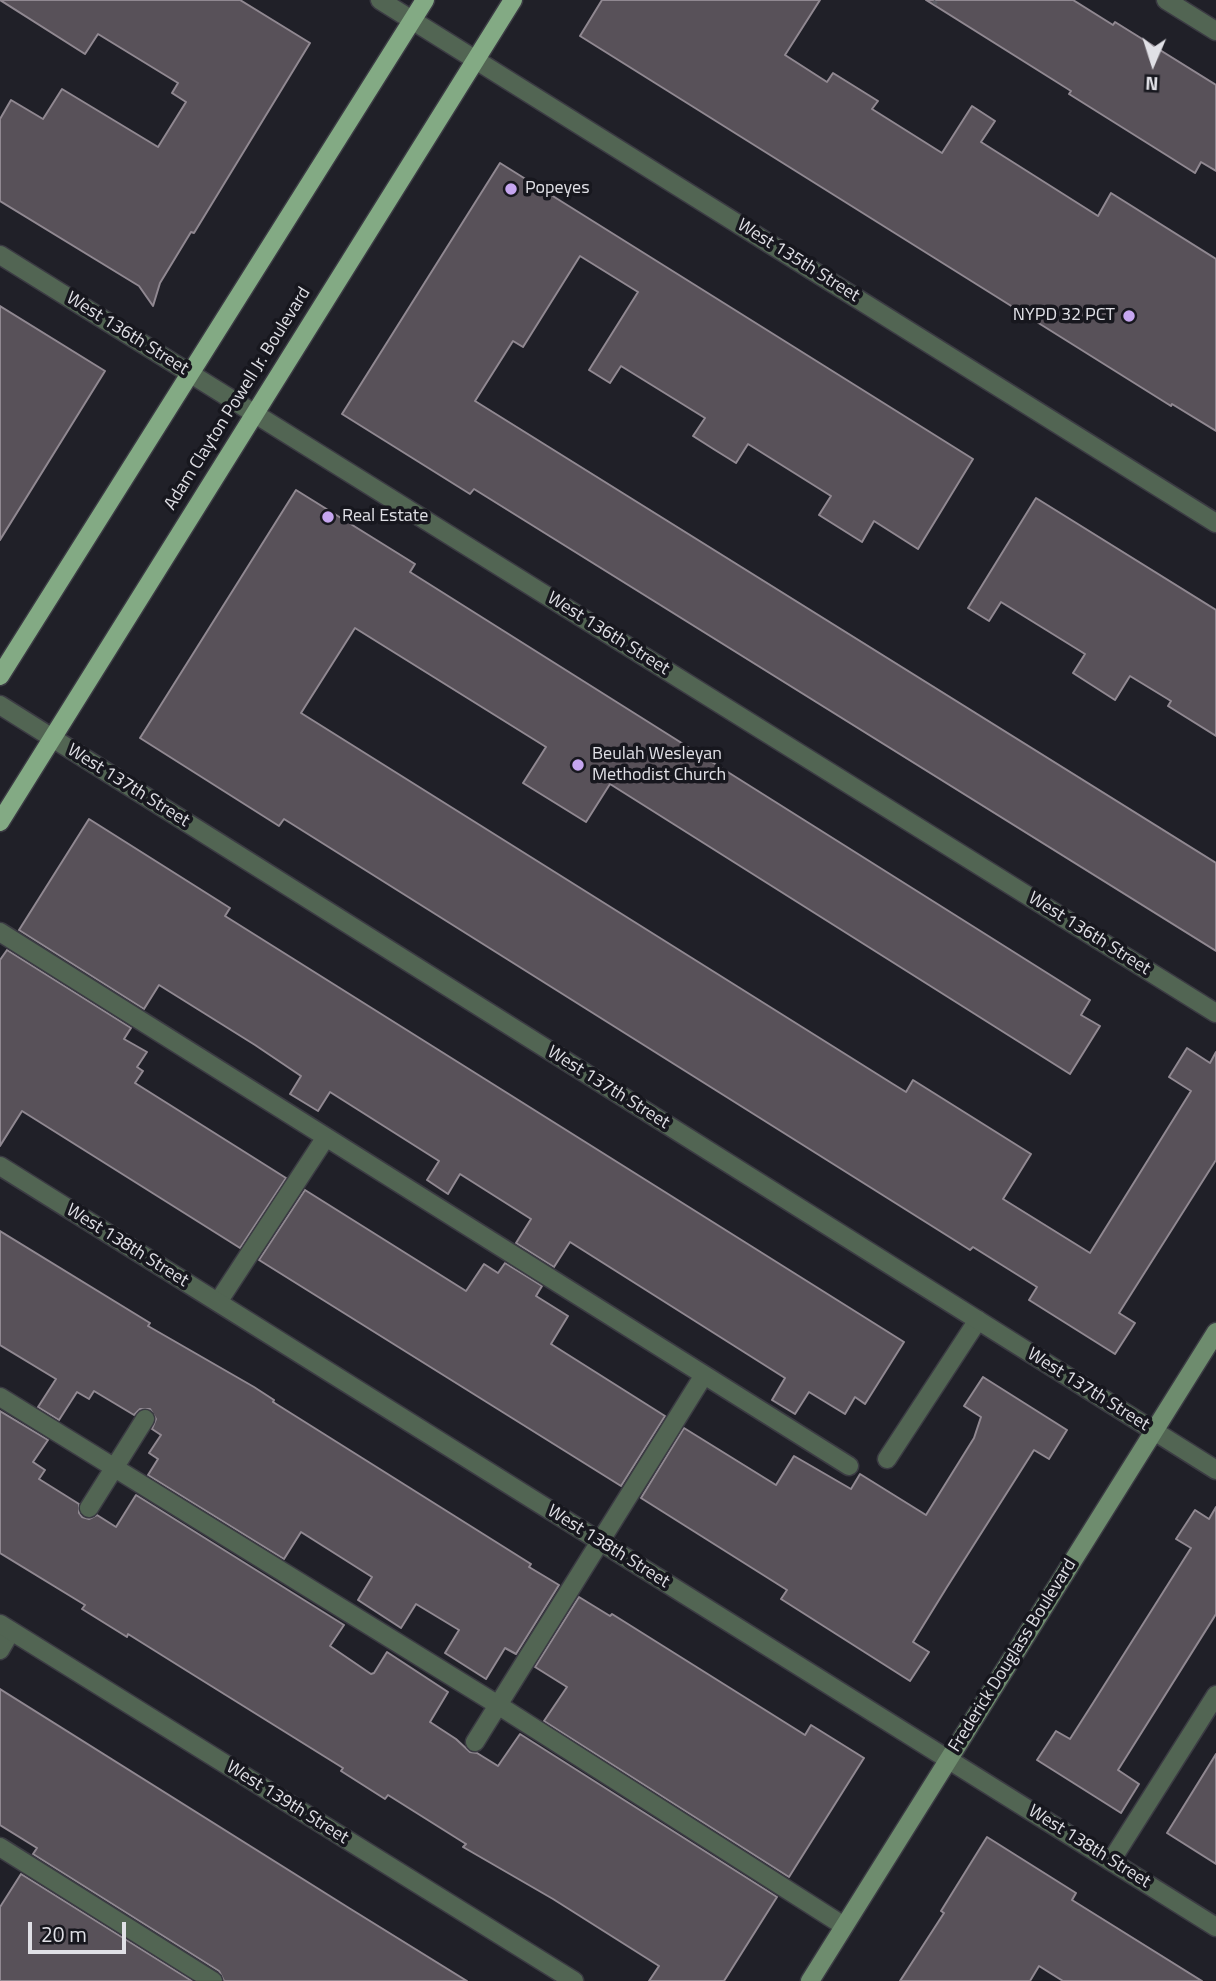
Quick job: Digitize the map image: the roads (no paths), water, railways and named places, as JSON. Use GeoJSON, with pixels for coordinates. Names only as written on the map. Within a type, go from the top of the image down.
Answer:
{"type":"FeatureCollection","features":[{"type":"Feature","properties":{"kind":"main road"},"geometry":{"type":"LineString","coordinates":[[0,676],[425,0]]}},
{"type":"Feature","properties":{"kind":"main road","name":"Adam Clayton Powell Jr. Boulevard"},"geometry":{"type":"LineString","coordinates":[[0,822],[513,0]]}},
{"type":"Feature","properties":{"kind":"main road","name":"Frederick Douglass Boulevard"},"geometry":{"type":"LineString","coordinates":[[810,1981],[1216,1332]]}},
{"type":"Feature","properties":{"kind":"street","name":"West 135th Street"},"geometry":{"type":"LineString","coordinates":[[380,0],[1216,523]]}},
{"type":"Feature","properties":{"kind":"street"},"geometry":{"type":"LineString","coordinates":[[1166,0],[1216,31]]}},
{"type":"Feature","properties":{"kind":"street","name":"West 136th Street"},"geometry":{"type":"LineString","coordinates":[[0,254],[1216,1013]]}},
{"type":"Feature","properties":{"kind":"street","name":"West 137th Street"},"geometry":{"type":"LineString","coordinates":[[0,705],[1216,1470]]}},
{"type":"Feature","properties":{"kind":"street"},"geometry":{"type":"LineString","coordinates":[[0,932],[849,1466]]}},
{"type":"Feature","properties":{"kind":"street"},"geometry":{"type":"LineString","coordinates":[[218,1302],[326,1137]]}},
{"type":"Feature","properties":{"kind":"street","name":"West 138th Street"},"geometry":{"type":"LineString","coordinates":[[0,1166],[1216,1927]]}},
{"type":"Feature","properties":{"kind":"street"},"geometry":{"type":"LineString","coordinates":[[887,1459],[978,1320]]}},
{"type":"Feature","properties":{"kind":"street"},"geometry":{"type":"LineString","coordinates":[[475,1742],[704,1375]]}},
{"type":"Feature","properties":{"kind":"street"},"geometry":{"type":"LineString","coordinates":[[0,1397],[498,1704],[844,1926]]}},
{"type":"Feature","properties":{"kind":"street"},"geometry":{"type":"LineString","coordinates":[[89,1508],[145,1419]]}},
{"type":"Feature","properties":{"kind":"street"},"geometry":{"type":"LineString","coordinates":[[0,1650],[6,1627]]}},
{"type":"Feature","properties":{"kind":"street","name":"West 139th Street"},"geometry":{"type":"LineString","coordinates":[[6,1627],[574,1981]]}},
{"type":"Feature","properties":{"kind":"street"},"geometry":{"type":"LineString","coordinates":[[1111,1861],[1216,1695]]}},
{"type":"Feature","properties":{"kind":"street"},"geometry":{"type":"LineString","coordinates":[[0,1847],[213,1981]]}},
{"type":"Feature","properties":{"kind":"place","name":"Popeyes"},"geometry":{"type":"Point","coordinates":[511,189]}},
{"type":"Feature","properties":{"kind":"place","name":"NYPD 32 PCT"},"geometry":{"type":"Point","coordinates":[1129,316]}},
{"type":"Feature","properties":{"kind":"place","name":"Real Estate"},"geometry":{"type":"Point","coordinates":[328,517]}},
{"type":"Feature","properties":{"kind":"place","name":"Beulah Wesleyan Methodist Church"},"geometry":{"type":"Point","coordinates":[578,765]}}]}
